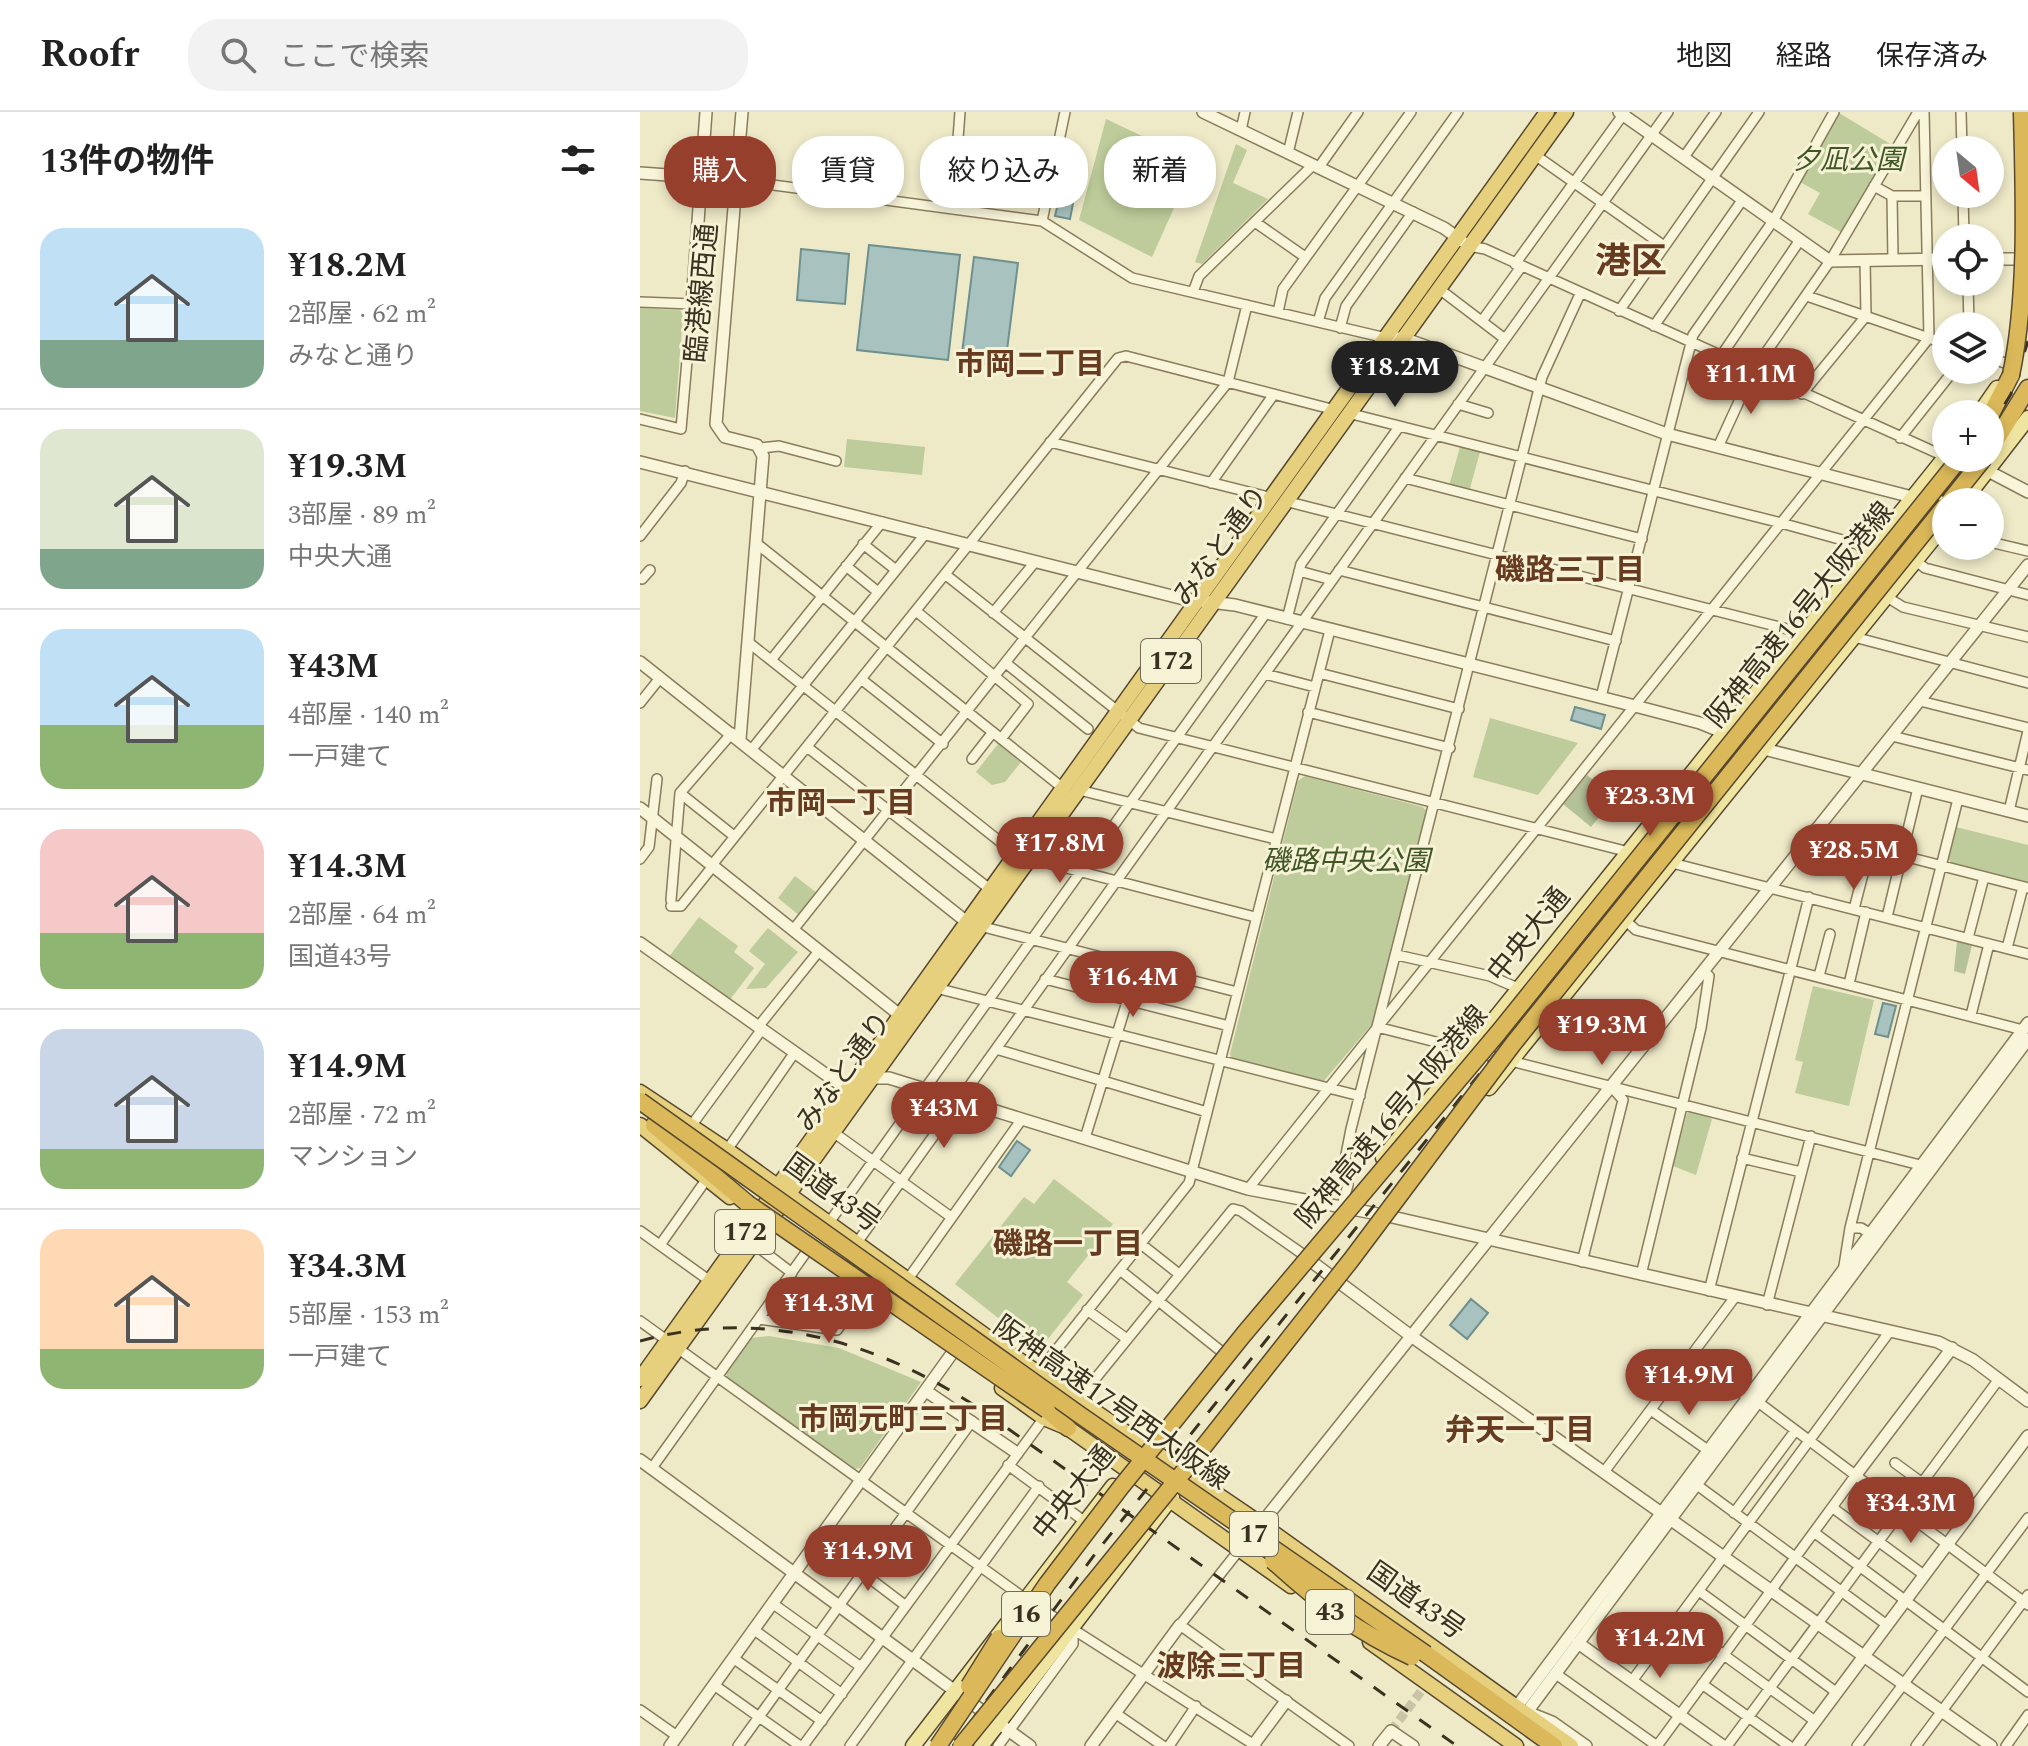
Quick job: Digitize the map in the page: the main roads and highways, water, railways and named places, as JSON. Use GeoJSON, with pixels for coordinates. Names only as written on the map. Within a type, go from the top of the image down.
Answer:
{"type":"FeatureCollection","features":[{"type":"Feature","properties":{"kind":"highway","name":"みなと通り"},"geometry":{"type":"LineString","coordinates":[[1342,412],[1387,338],[1456,237],[1547,112]]}},
{"type":"Feature","properties":{"kind":"highway","name":"みなと通り"},"geometry":{"type":"LineString","coordinates":[[640,1401],[710,1281],[763,1220],[901,1016],[974,925],[1342,412],[1403,338],[1566,112]]}},
{"type":"Feature","properties":{"kind":"highway"},"geometry":{"type":"LineString","coordinates":[[1998,400],[2015,365],[2024,321],[2026,261],[2022,112]]}},
{"type":"Feature","properties":{"kind":"highway"},"geometry":{"type":"LineString","coordinates":[[2004,427],[2028,388]]}},
{"type":"Feature","properties":{"kind":"highway","name":"阪神高速16号大阪港線"},"geometry":{"type":"LineString","coordinates":[[938,1746],[1047,1584],[1121,1487],[1527,997],[1947,472]]}},
{"type":"Feature","properties":{"kind":"highway","name":"阪神高速16号大阪港線"},"geometry":{"type":"LineString","coordinates":[[1963,488],[1978,472]]}},
{"type":"Feature","properties":{"kind":"highway","name":"阪神高速16号大阪港線"},"geometry":{"type":"LineString","coordinates":[[961,1746],[1351,1260],[1513,1044],[1932,523]]}},
{"type":"Feature","properties":{"kind":"highway","name":"みなと通り"},"geometry":{"type":"LineString","coordinates":[[783,1190],[833,1132],[936,988],[991,890],[1022,857]]}},
{"type":"Feature","properties":{"kind":"highway","name":"国道43号"},"geometry":{"type":"LineString","coordinates":[[640,1092],[682,1126],[727,1150],[1022,1362],[1261,1524],[1571,1746]]}},
{"type":"Feature","properties":{"kind":"highway","name":"阪神高速17号西大阪線"},"geometry":{"type":"LineString","coordinates":[[640,1101],[682,1126],[1554,1746]]}},
{"type":"Feature","properties":{"kind":"highway"},"geometry":{"type":"LineString","coordinates":[[645,1121],[706,1180],[1068,1428]]}},
{"type":"Feature","properties":{"kind":"highway"},"geometry":{"type":"LineString","coordinates":[[645,1121],[747,1203],[1046,1414]]}},
{"type":"Feature","properties":{"kind":"highway","name":"阪神高速17号西大阪線"},"geometry":{"type":"LineString","coordinates":[[645,1121],[1273,1561],[1322,1605],[1371,1639],[1412,1657],[1537,1746]]}},
{"type":"Feature","properties":{"kind":"highway"},"geometry":{"type":"LineString","coordinates":[[682,1126],[760,1177],[1002,1355],[1022,1362]]}},
{"type":"Feature","properties":{"kind":"highway","name":"みなと通り"},"geometry":{"type":"LineString","coordinates":[[640,1379],[672,1345],[754,1244],[763,1220]]}},
{"type":"Feature","properties":{"kind":"highway"},"geometry":{"type":"LineString","coordinates":[[1094,1447],[1114,1452],[1122,1443],[1112,1423]]}},
{"type":"Feature","properties":{"kind":"highway","name":"国道43号"},"geometry":{"type":"LineString","coordinates":[[1068,1428],[1516,1746]]}},
{"type":"Feature","properties":{"kind":"highway"},"geometry":{"type":"LineString","coordinates":[[926,1746],[1018,1610],[1121,1487]]}},
{"type":"Feature","properties":{"kind":"highway","name":"国道43号"},"geometry":{"type":"LineString","coordinates":[[1229,1502],[1222,1517],[1226,1528],[1238,1540],[1372,1634],[1391,1657]]}},
{"type":"Feature","properties":{"kind":"highway"},"geometry":{"type":"LineString","coordinates":[[974,1746],[1077,1619],[1136,1531]]}},
{"type":"Feature","properties":{"kind":"main road"},"geometry":{"type":"LineString","coordinates":[[1987,400],[2008,364],[2014,340],[2022,258],[2014,112]]}},
{"type":"Feature","properties":{"kind":"main road"},"geometry":{"type":"LineString","coordinates":[[2004,444],[2028,418]]}},
{"type":"Feature","properties":{"kind":"main road","name":"中央大通"},"geometry":{"type":"LineString","coordinates":[[913,1746],[1084,1521],[1470,1051],[1933,472]]}},
{"type":"Feature","properties":{"kind":"main road"},"geometry":{"type":"LineString","coordinates":[[981,1746],[1002,1726],[1169,1501],[1445,1140],[1932,541]]}},
{"type":"Feature","properties":{"kind":"water"},"geometry":{"type":"Polygon","coordinates":[[[1057,208],[1072,208],[1070,219],[1055,216],[1057,208]]]}},
{"type":"Feature","properties":{"kind":"water"},"geometry":{"type":"Polygon","coordinates":[[[869,245],[960,255],[948,360],[857,350],[869,245]]]}},
{"type":"Feature","properties":{"kind":"water"},"geometry":{"type":"Polygon","coordinates":[[[801,249],[849,254],[845,304],[797,300],[801,249]]]}},
{"type":"Feature","properties":{"kind":"water"},"geometry":{"type":"Polygon","coordinates":[[[974,257],[1018,263],[1005,366],[961,361],[974,257]]]}},
{"type":"Feature","properties":{"kind":"water"},"geometry":{"type":"Polygon","coordinates":[[[1575,707],[1605,715],[1601,729],[1571,720],[1575,707]]]}},
{"type":"Feature","properties":{"kind":"water"},"geometry":{"type":"Polygon","coordinates":[[[1883,1003],[1896,1006],[1888,1037],[1875,1034],[1883,1003]]]}},
{"type":"Feature","properties":{"kind":"water"},"geometry":{"type":"Polygon","coordinates":[[[1017,1141],[1030,1150],[1011,1176],[999,1167],[1017,1141]]]}},
{"type":"Feature","properties":{"kind":"water"},"geometry":{"type":"Polygon","coordinates":[[[1471,1299],[1488,1313],[1467,1339],[1450,1325],[1471,1299]]]}},
{"type":"Feature","properties":{"kind":"tunnel"},"geometry":{"type":"LineString","coordinates":[[1391,1731],[1428,1682]]}},
{"type":"Feature","properties":{"kind":"railway"},"geometry":{"type":"LineString","coordinates":[[2004,405],[2011,394],[2028,341]]}},
{"type":"Feature","properties":{"kind":"railway"},"geometry":{"type":"LineString","coordinates":[[953,1746],[1098,1550],[1962,472]]}},
{"type":"Feature","properties":{"kind":"railway"},"geometry":{"type":"LineString","coordinates":[[640,1341],[686,1331],[731,1328],[775,1330],[819,1337],[903,1366],[983,1411],[1457,1746]]}},
{"type":"Feature","properties":{"kind":"district","name":"港区"},"geometry":{"type":"Point","coordinates":[1631,262]}},
{"type":"Feature","properties":{"kind":"district","name":"市岡二丁目"},"geometry":{"type":"Point","coordinates":[1030,365]}},
{"type":"Feature","properties":{"kind":"district","name":"磯路三丁目"},"geometry":{"type":"Point","coordinates":[1570,571]}},
{"type":"Feature","properties":{"kind":"district","name":"市岡一丁目"},"geometry":{"type":"Point","coordinates":[841,804]}},
{"type":"Feature","properties":{"kind":"district","name":"磯路一丁目"},"geometry":{"type":"Point","coordinates":[1068,1245]}},
{"type":"Feature","properties":{"kind":"district","name":"市岡元町三丁目"},"geometry":{"type":"Point","coordinates":[903,1420]}},
{"type":"Feature","properties":{"kind":"district","name":"弁天一丁目"},"geometry":{"type":"Point","coordinates":[1520,1431]}},
{"type":"Feature","properties":{"kind":"district","name":"波除三丁目"},"geometry":{"type":"Point","coordinates":[1231,1667]}},
{"type":"Feature","properties":{"kind":"park label","name":"夕凪公園"},"geometry":{"type":"Point","coordinates":[1848,160]}},
{"type":"Feature","properties":{"kind":"park label","name":"磯路中央公園"},"geometry":{"type":"Point","coordinates":[1346,861]}}]}
